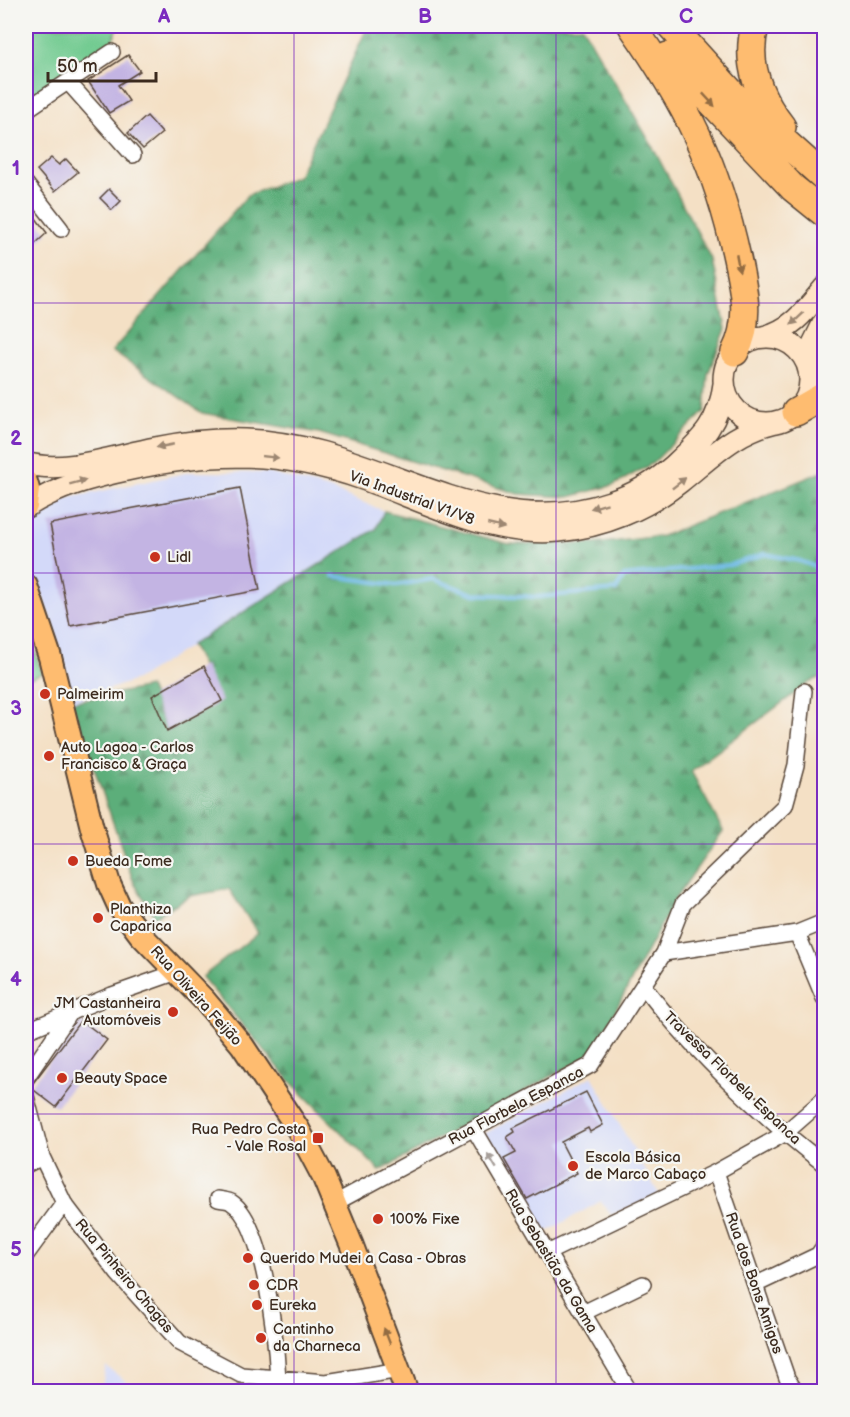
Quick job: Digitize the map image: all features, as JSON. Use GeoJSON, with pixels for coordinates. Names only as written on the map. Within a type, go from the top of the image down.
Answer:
{"type":"FeatureCollection","features":[{"type":"Feature","properties":{"kind":"highway"},"geometry":{"type":"LineString","coordinates":[[632,26],[685,108],[702,142],[720,192],[737,260],[745,311],[744,334],[735,352]]}},
{"type":"Feature","properties":{"kind":"highway"},"geometry":{"type":"LineString","coordinates":[[642,26],[793,188],[825,213]]}},
{"type":"Feature","properties":{"kind":"highway"},"geometry":{"type":"LineString","coordinates":[[672,26],[739,101],[825,176]]}},
{"type":"Feature","properties":{"kind":"highway"},"geometry":{"type":"LineString","coordinates":[[755,26],[752,61],[762,97],[779,123],[825,176]]}},
{"type":"Feature","properties":{"kind":"highway"},"geometry":{"type":"LineString","coordinates":[[788,417],[825,396]]}},
{"type":"Feature","properties":{"kind":"main road"},"geometry":{"type":"LineString","coordinates":[[825,288],[796,321],[785,329],[752,340],[735,352],[726,367],[724,384],[727,395],[739,412],[758,422],[788,417],[807,398],[813,344],[825,322]]}},
{"type":"Feature","properties":{"kind":"main road"},"geometry":{"type":"LineString","coordinates":[[762,337],[788,342],[802,354],[810,371]]}},
{"type":"Feature","properties":{"kind":"main road","name":"Via Industrial V1/V8"},"geometry":{"type":"LineString","coordinates":[[26,463],[63,466],[179,444],[223,440],[267,441],[332,453],[482,507],[520,514],[560,514],[617,500],[668,470],[711,428],[721,405],[724,384]]}},
{"type":"Feature","properties":{"kind":"main road","name":"Via Industrial V1/V8"},"geometry":{"type":"LineString","coordinates":[[26,507],[67,484],[114,472],[182,458],[245,455],[287,458],[328,468],[492,526],[524,531],[561,531],[603,522],[643,507],[679,483],[735,438],[760,426],[788,417]]}},
{"type":"Feature","properties":{"kind":"main road"},"geometry":{"type":"LineString","coordinates":[[26,482],[26,507]]}},
{"type":"Feature","properties":{"kind":"main road","name":"Rua Oliveira Feijão"},"geometry":{"type":"LineString","coordinates":[[26,586],[50,657],[92,828],[109,884],[128,918],[226,1024],[270,1086],[313,1156],[334,1203],[404,1381]]}},
{"type":"Feature","properties":{"kind":"street"},"geometry":{"type":"LineString","coordinates":[[26,110],[112,52]]}},
{"type":"Feature","properties":{"kind":"street"},"geometry":{"type":"LineString","coordinates":[[68,82],[133,155]]}},
{"type":"Feature","properties":{"kind":"street"},"geometry":{"type":"LineString","coordinates":[[26,184],[61,229]]}},
{"type":"Feature","properties":{"kind":"street","name":"Rua Florbela Espanca"},"geometry":{"type":"LineString","coordinates":[[334,1203],[591,1065],[644,987],[664,953],[683,904],[785,804],[796,765],[804,691]]}},
{"type":"Feature","properties":{"kind":"street"},"geometry":{"type":"LineString","coordinates":[[664,953],[797,933],[825,922]]}},
{"type":"Feature","properties":{"kind":"street"},"geometry":{"type":"LineString","coordinates":[[797,933],[825,998]]}},
{"type":"Feature","properties":{"kind":"street"},"geometry":{"type":"LineString","coordinates":[[26,1031],[112,995],[177,972]]}},
{"type":"Feature","properties":{"kind":"street","name":"Travessa Florbela Espanca"},"geometry":{"type":"LineString","coordinates":[[644,987],[666,1016],[784,1134],[825,1164]]}},
{"type":"Feature","properties":{"kind":"street"},"geometry":{"type":"LineString","coordinates":[[26,1078],[72,1012]]}},
{"type":"Feature","properties":{"kind":"street","name":"Rua Pinheiro Chagas"},"geometry":{"type":"LineString","coordinates":[[26,1096],[42,1157],[64,1203],[118,1274],[180,1343],[241,1375],[326,1382],[404,1381]]}},
{"type":"Feature","properties":{"kind":"street"},"geometry":{"type":"LineString","coordinates":[[547,1253],[621,1220],[716,1172],[784,1134],[825,1099]]}},
{"type":"Feature","properties":{"kind":"street","name":"Rua Sebastião da Gama"},"geometry":{"type":"LineString","coordinates":[[474,1129],[630,1392]]}},
{"type":"Feature","properties":{"kind":"street"},"geometry":{"type":"LineString","coordinates":[[26,1165],[42,1157]]}},
{"type":"Feature","properties":{"kind":"street","name":"Rua dos Bons Amigos"},"geometry":{"type":"LineString","coordinates":[[716,1172],[787,1378],[796,1392]]}},
{"type":"Feature","properties":{"kind":"street"},"geometry":{"type":"LineString","coordinates":[[218,1199],[231,1201],[237,1208],[257,1249],[272,1305],[278,1379]]}},
{"type":"Feature","properties":{"kind":"street"},"geometry":{"type":"LineString","coordinates":[[26,1255],[64,1203]]}},
{"type":"Feature","properties":{"kind":"street"},"geometry":{"type":"LineString","coordinates":[[755,1285],[818,1255],[825,1246]]}},
{"type":"Feature","properties":{"kind":"street"},"geometry":{"type":"LineString","coordinates":[[583,1313],[643,1284]]}},
{"type":"Feature","properties":{"kind":"shaded area"},"geometry":{"type":"Polygon","coordinates":[[[190,472],[269,473],[330,489],[384,511],[376,529],[136,680],[71,702],[50,617],[29,559],[31,530],[50,502],[190,472]]]}},
{"type":"Feature","properties":{"kind":"shaded area","name":"Escola Básica de Marco Cabaço"},"geometry":{"type":"Polygon","coordinates":[[[592,1076],[660,1196],[611,1215],[601,1201],[541,1235],[484,1134],[592,1076]]]}},
{"type":"Feature","properties":{"kind":"shaded area"},"geometry":{"type":"Polygon","coordinates":[[[106,1366],[138,1391],[101,1391],[106,1366]]]}},
{"type":"Feature","properties":{"kind":"green space"},"geometry":{"type":"Polygon","coordinates":[[[26,26],[119,26],[109,47],[26,102],[26,26]]]}},
{"type":"Feature","properties":{"kind":"green space"},"geometry":{"type":"Polygon","coordinates":[[[368,26],[582,26],[650,142],[712,260],[726,329],[708,374],[705,411],[653,463],[614,485],[569,497],[518,494],[319,433],[202,413],[112,351],[248,195],[298,176],[368,26]]]}},
{"type":"Feature","properties":{"kind":"green space"},"geometry":{"type":"Polygon","coordinates":[[[824,471],[824,676],[810,682],[691,771],[723,831],[675,899],[592,1054],[380,1171],[290,1081],[202,977],[258,933],[229,889],[189,896],[155,917],[134,883],[71,702],[149,687],[167,731],[221,701],[191,645],[376,529],[384,511],[509,544],[594,544],[662,536],[824,471]]]}},
{"type":"Feature","properties":{"kind":"green space"},"geometry":{"type":"Polygon","coordinates":[[[26,623],[42,673],[26,680],[26,623]]]}},
{"type":"Feature","properties":{"kind":"building"},"geometry":{"type":"Polygon","coordinates":[[[128,55],[140,71],[118,85],[129,101],[109,113],[88,81],[128,55]]]}},
{"type":"Feature","properties":{"kind":"building"},"geometry":{"type":"Polygon","coordinates":[[[147,116],[162,133],[143,149],[128,133],[147,116]]]}},
{"type":"Feature","properties":{"kind":"building"},"geometry":{"type":"Polygon","coordinates":[[[51,158],[59,165],[66,159],[78,172],[55,191],[37,170],[51,158]]]}},
{"type":"Feature","properties":{"kind":"building"},"geometry":{"type":"Polygon","coordinates":[[[109,189],[121,201],[112,210],[100,198],[109,189]]]}},
{"type":"Feature","properties":{"kind":"building"},"geometry":{"type":"Polygon","coordinates":[[[35,217],[47,233],[26,252],[26,224],[35,217]]]}},
{"type":"Feature","properties":{"kind":"building","name":"Lidl"},"geometry":{"type":"Polygon","coordinates":[[[240,488],[260,590],[70,626],[50,524],[240,488]]]}},
{"type":"Feature","properties":{"kind":"building"},"geometry":{"type":"Polygon","coordinates":[[[204,666],[222,701],[167,731],[152,696],[204,666]]]}},
{"type":"Feature","properties":{"kind":"building"},"geometry":{"type":"Polygon","coordinates":[[[81,1020],[107,1040],[56,1107],[30,1087],[81,1020]]]}},
{"type":"Feature","properties":{"kind":"building"},"geometry":{"type":"Polygon","coordinates":[[[586,1092],[603,1125],[590,1132],[588,1128],[561,1142],[577,1173],[527,1199],[504,1159],[516,1153],[507,1137],[515,1132],[513,1128],[586,1092]]]}},
{"type":"Feature","properties":{"kind":"waterway"},"geometry":{"type":"LineString","coordinates":[[333,576],[396,585],[433,579],[474,594],[538,597],[616,590],[624,576],[730,565],[765,554],[800,561],[824,570]]}},
{"type":"Feature","properties":{"kind":"place","name":"Lidl"},"geometry":{"type":"Point","coordinates":[155,557]}},
{"type":"Feature","properties":{"kind":"place","name":"Palmeirim"},"geometry":{"type":"Point","coordinates":[45,694]}},
{"type":"Feature","properties":{"kind":"place","name":"Auto Lagoa - Carlos Francisco & Graça"},"geometry":{"type":"Point","coordinates":[49,756]}},
{"type":"Feature","properties":{"kind":"place","name":"Bueda Fome"},"geometry":{"type":"Point","coordinates":[73,861]}},
{"type":"Feature","properties":{"kind":"place","name":"Planthiza Caparica"},"geometry":{"type":"Point","coordinates":[98,918]}},
{"type":"Feature","properties":{"kind":"place","name":"JM Castanheira Automóveis"},"geometry":{"type":"Point","coordinates":[173,1012]}},
{"type":"Feature","properties":{"kind":"place","name":"Beauty Space"},"geometry":{"type":"Point","coordinates":[62,1078]}},
{"type":"Feature","properties":{"kind":"place","name":"Rua Pedro Costa - Vale Rosal"},"geometry":{"type":"Point","coordinates":[318,1138]}},
{"type":"Feature","properties":{"kind":"place","name":"Escola Básica de Marco Cabaço"},"geometry":{"type":"Point","coordinates":[573,1166]}},
{"type":"Feature","properties":{"kind":"place","name":"100% Fixe"},"geometry":{"type":"Point","coordinates":[378,1219]}},
{"type":"Feature","properties":{"kind":"place","name":"Querido Mudei a Casa - Obras"},"geometry":{"type":"Point","coordinates":[248,1258]}},
{"type":"Feature","properties":{"kind":"place","name":"CDR"},"geometry":{"type":"Point","coordinates":[254,1285]}},
{"type":"Feature","properties":{"kind":"place","name":"Eureka"},"geometry":{"type":"Point","coordinates":[257,1305]}},
{"type":"Feature","properties":{"kind":"place","name":"Cantinho da Charneca"},"geometry":{"type":"Point","coordinates":[261,1338]}}]}
